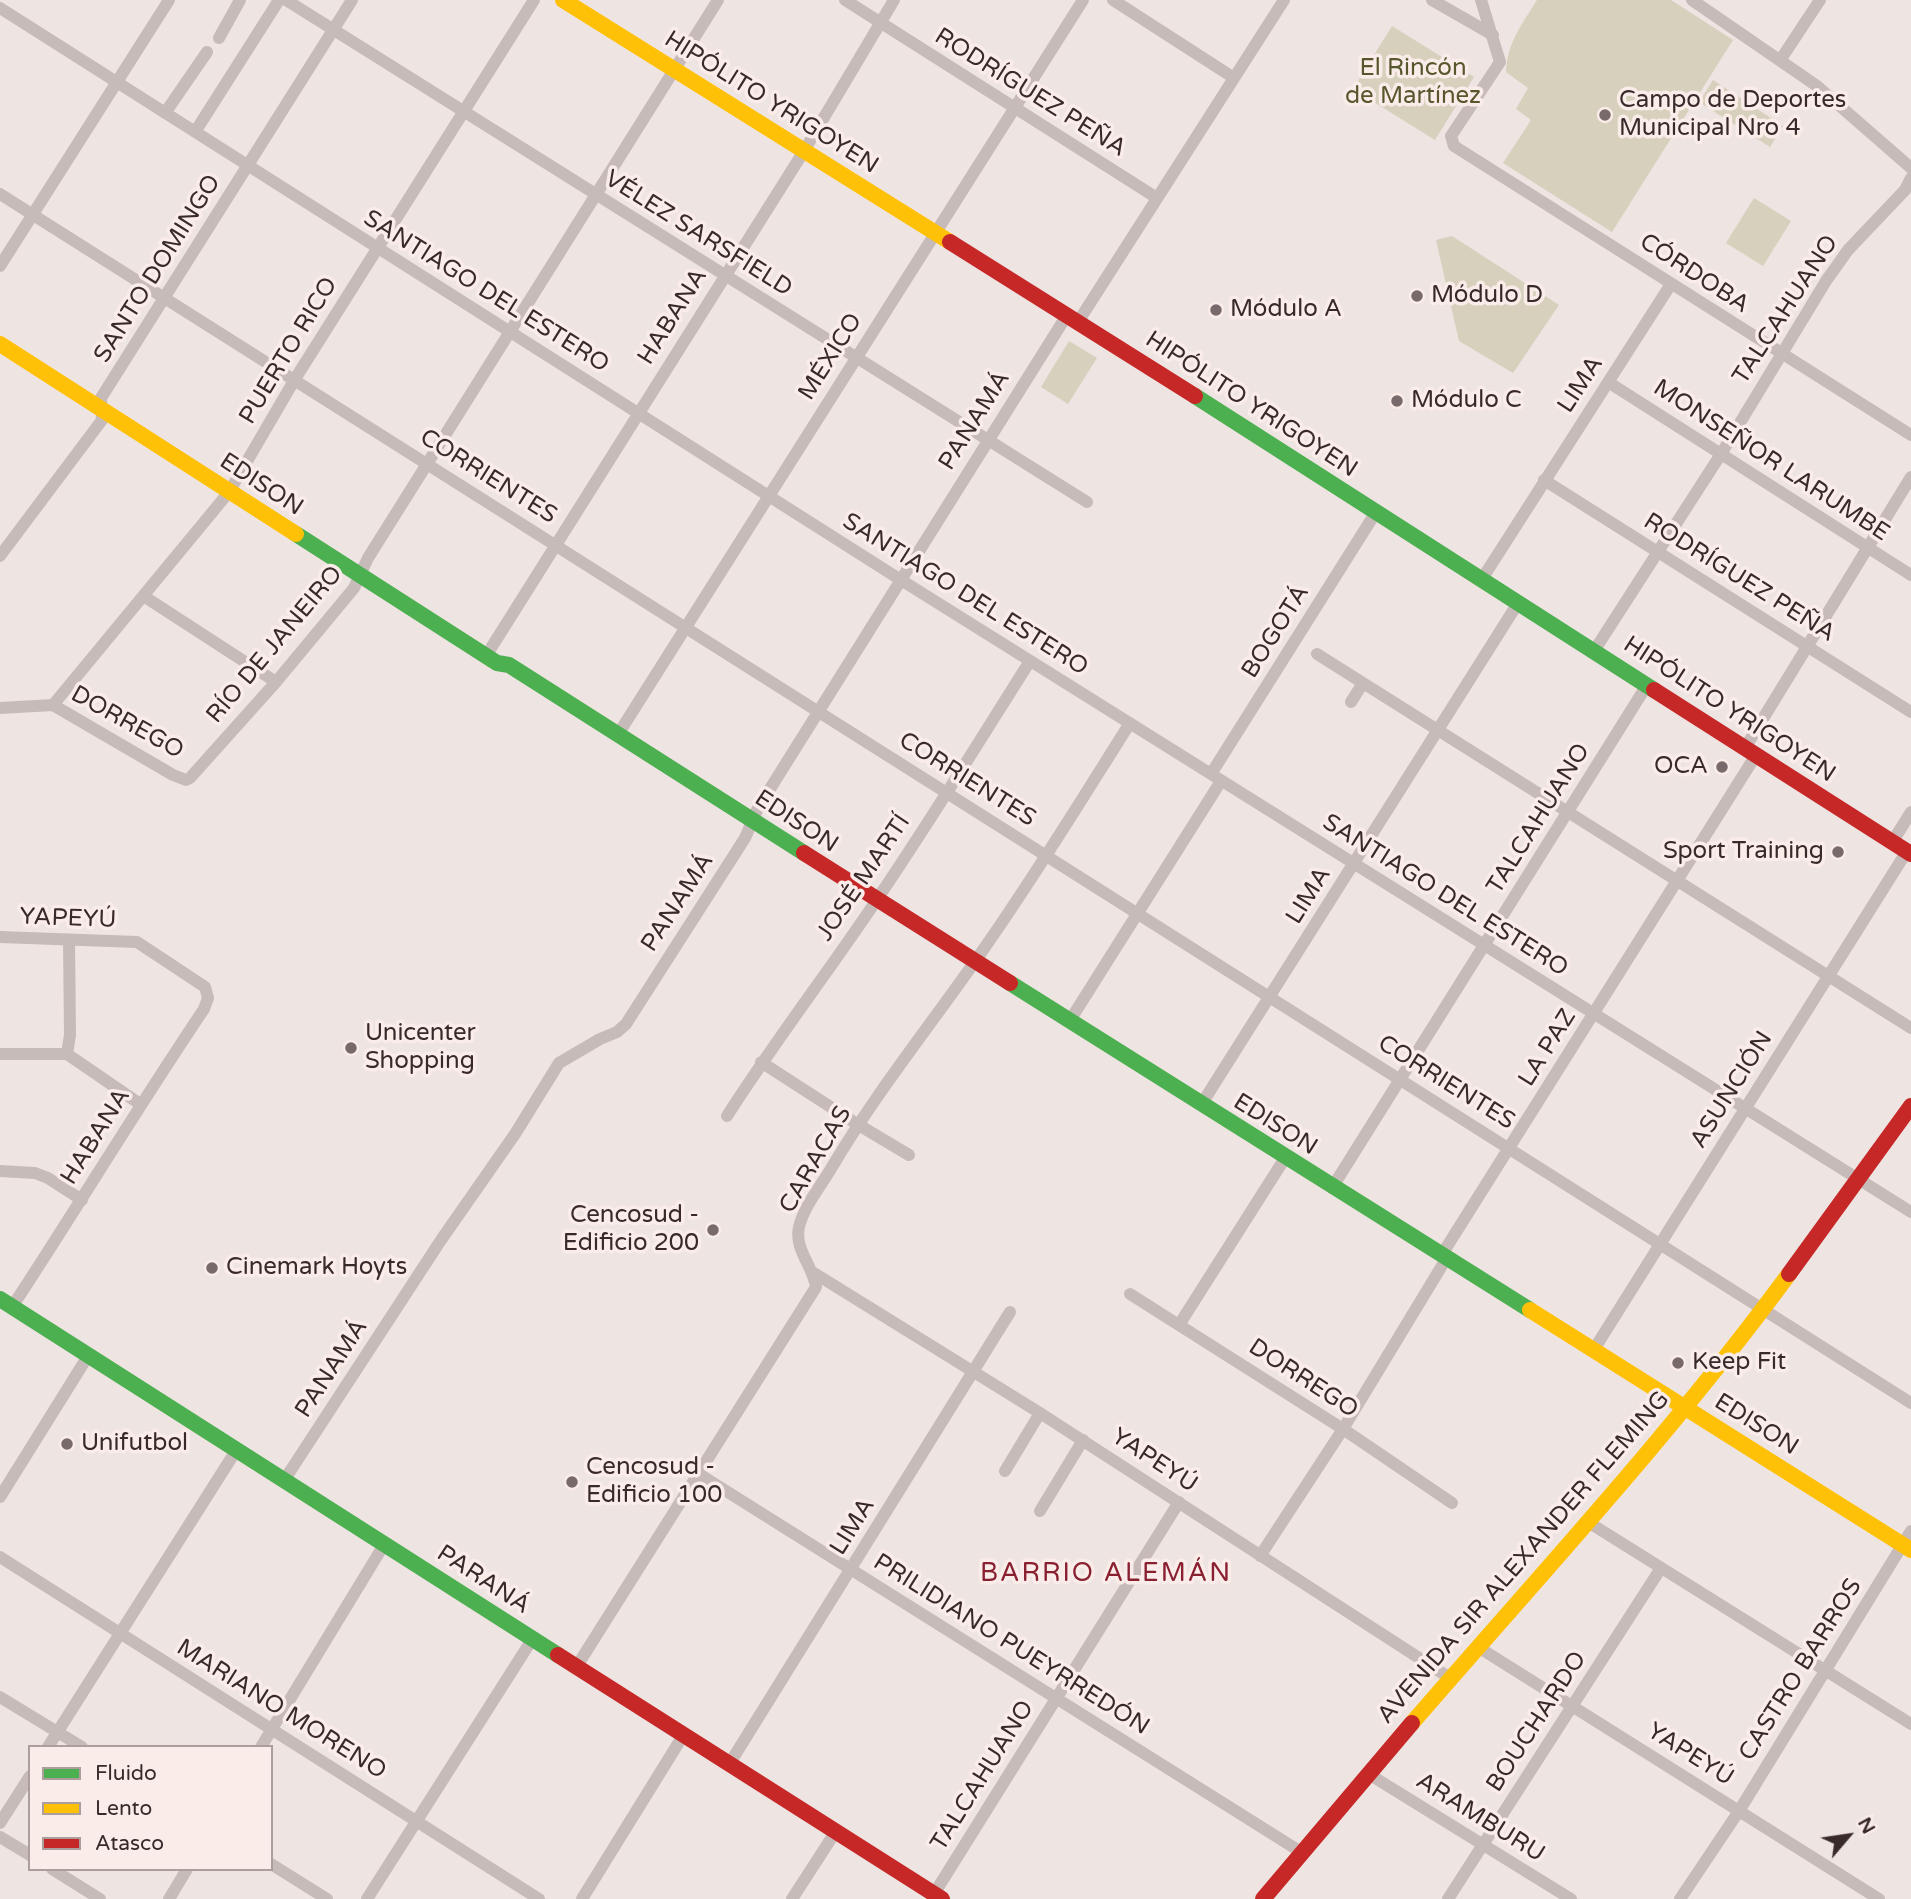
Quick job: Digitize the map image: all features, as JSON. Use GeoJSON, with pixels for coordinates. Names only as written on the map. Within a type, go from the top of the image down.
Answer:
{"type":"FeatureCollection","features":[{"type":"Feature","properties":{"kind":"street"},"geometry":{"type":"LineString","coordinates":[[0,266],[169,0]]}},
{"type":"Feature","properties":{"kind":"street"},"geometry":{"type":"LineString","coordinates":[[219,38],[240,0]]}},
{"type":"Feature","properties":{"kind":"street"},"geometry":{"type":"LineString","coordinates":[[195,132],[279,0]]}},
{"type":"Feature","properties":{"kind":"street","name":"VÉLEZ SARSFIELD"},"geometry":{"type":"LineString","coordinates":[[286,0],[1087,502]]}},
{"type":"Feature","properties":{"kind":"street","name":"SANTO DOMINGO"},"geometry":{"type":"LineString","coordinates":[[0,556],[102,420],[102,398],[352,0]]}},
{"type":"Feature","properties":{"kind":"street","name":"PUERTO RICO"},"geometry":{"type":"LineString","coordinates":[[53,705],[145,597],[229,492],[295,379],[534,0]]}},
{"type":"Feature","properties":{"kind":"street","name":"HIPÓLITO YRIGOYEN"},"geometry":{"type":"LineString","coordinates":[[563,0],[1073,319],[1904,849]]}},
{"type":"Feature","properties":{"kind":"street","name":"RÍO DE JANEIRO"},"geometry":{"type":"LineString","coordinates":[[190,778],[276,682],[354,588],[368,558],[718,0]]}},
{"type":"Feature","properties":{"kind":"street","name":"RODRÍGUEZ PEÑA"},"geometry":{"type":"LineString","coordinates":[[845,0],[1157,198]]}},
{"type":"Feature","properties":{"kind":"street","name":"HABANA"},"geometry":{"type":"LineString","coordinates":[[492,660],[555,544],[804,151],[894,0]]}},
{"type":"Feature","properties":{"kind":"street","name":"MÉXICO"},"geometry":{"type":"LineString","coordinates":[[617,736],[1083,0]]}},
{"type":"Feature","properties":{"kind":"street"},"geometry":{"type":"LineString","coordinates":[[1113,0],[1234,78]]}},
{"type":"Feature","properties":{"kind":"street","name":"PANAMÁ"},"geometry":{"type":"LineString","coordinates":[[285,1479],[559,1063],[617,1032],[626,1024],[746,838],[758,808],[988,440],[1157,198],[1284,0]]}},
{"type":"Feature","properties":{"kind":"street"},"geometry":{"type":"LineString","coordinates":[[1432,0],[1493,35]]}},
{"type":"Feature","properties":{"kind":"street"},"geometry":{"type":"LineString","coordinates":[[1481,0],[1493,35]]}},
{"type":"Feature","properties":{"kind":"street"},"geometry":{"type":"LineString","coordinates":[[1692,0],[1817,86],[1911,168]]}},
{"type":"Feature","properties":{"kind":"street"},"geometry":{"type":"LineString","coordinates":[[1781,60],[1820,0]]}},
{"type":"Feature","properties":{"kind":"street","name":"SANTIAGO DEL ESTERO"},"geometry":{"type":"LineString","coordinates":[[0,8],[901,580],[1911,1212]]}},
{"type":"Feature","properties":{"kind":"street","name":"CÓRDOBA"},"geometry":{"type":"LineString","coordinates":[[1493,35],[1500,62],[1451,136],[1454,146],[1911,435]]}},
{"type":"Feature","properties":{"kind":"street"},"geometry":{"type":"LineString","coordinates":[[165,113],[207,52]]}},
{"type":"Feature","properties":{"kind":"street","name":"TALCAHUANO"},"geometry":{"type":"LineString","coordinates":[[1594,651],[1721,454],[1826,281],[1848,250],[1891,207],[1911,178]]}},
{"type":"Feature","properties":{"kind":"street","name":"CORRIENTES"},"geometry":{"type":"LineString","coordinates":[[0,194],[1911,1403]]}},
{"type":"Feature","properties":{"kind":"street","name":"LIMA"},"geometry":{"type":"LineString","coordinates":[[1482,579],[1671,284]]}},
{"type":"Feature","properties":{"kind":"street","name":"EDISON"},"geometry":{"type":"LineString","coordinates":[[0,344],[492,660],[502,672],[564,712],[607,738],[617,736],[1592,1352],[1908,1542]]}},
{"type":"Feature","properties":{"kind":"street","name":"MONSEÑOR LARUMBE"},"geometry":{"type":"LineString","coordinates":[[1608,382],[1911,575]]}},
{"type":"Feature","properties":{"kind":"street","name":"LA PAZ"},"geometry":{"type":"LineString","coordinates":[[1260,1556],[1343,1429],[1509,1149],[1677,881],[1808,646],[1911,477]]}},
{"type":"Feature","properties":{"kind":"street","name":"RODRÍGUEZ PEÑA"},"geometry":{"type":"LineString","coordinates":[[1544,480],[1911,712]]}},
{"type":"Feature","properties":{"kind":"street","name":"BOGOTÁ"},"geometry":{"type":"LineString","coordinates":[[1069,1022],[1138,913],[1376,512]]}},
{"type":"Feature","properties":{"kind":"street"},"geometry":{"type":"LineString","coordinates":[[145,597],[276,682]]}},
{"type":"Feature","properties":{"kind":"street","name":"LIMA"},"geometry":{"type":"LineString","coordinates":[[1201,1105],[1518,603]]}},
{"type":"Feature","properties":{"kind":"street"},"geometry":{"type":"LineString","coordinates":[[1317,654],[1911,1028]]}},
{"type":"Feature","properties":{"kind":"street","name":"JOSÉ MARTÍ"},"geometry":{"type":"LineString","coordinates":[[727,1116],[761,1062],[948,793],[1030,661]]}},
{"type":"Feature","properties":{"kind":"street"},"geometry":{"type":"LineString","coordinates":[[1351,702],[1363,683]]}},
{"type":"Feature","properties":{"kind":"street","name":"TALCAHUANO"},"geometry":{"type":"LineString","coordinates":[[1332,1188],[1647,685]]}},
{"type":"Feature","properties":{"kind":"street","name":"DORREGO"},"geometry":{"type":"LineString","coordinates":[[0,708],[53,705],[173,775],[186,780],[190,778]]}},
{"type":"Feature","properties":{"kind":"street","name":"CARACAS"},"geometry":{"type":"LineString","coordinates":[[814,1273],[802,1252],[799,1228],[806,1211],[858,1124],[975,961],[1130,723]]}},
{"type":"Feature","properties":{"kind":"street","name":"ASUNCIÓN"},"geometry":{"type":"LineString","coordinates":[[1592,1352],[1829,976],[1904,849],[1911,812]]}},
{"type":"Feature","properties":{"kind":"street","name":"YAPEYÚ"},"geometry":{"type":"LineString","coordinates":[[0,937],[137,942],[205,987]]}},
{"type":"Feature","properties":{"kind":"street"},"geometry":{"type":"LineString","coordinates":[[67,1054],[70,1035],[69,940]]}},
{"type":"Feature","properties":{"kind":"street","name":"HABANA"},"geometry":{"type":"LineString","coordinates":[[6,1303],[82,1200],[140,1104],[204,1009],[208,998],[205,987]]}},
{"type":"Feature","properties":{"kind":"street"},"geometry":{"type":"LineString","coordinates":[[0,1054],[67,1054],[140,1104]]}},
{"type":"Feature","properties":{"kind":"street"},"geometry":{"type":"LineString","coordinates":[[761,1062],[909,1155]]}},
{"type":"Feature","properties":{"kind":"street","name":"AVENIDA SIR ALEXANDER FLEMING"},"geometry":{"type":"LineString","coordinates":[[1263,1899],[1367,1773],[1588,1522],[1685,1407],[1762,1309],[1911,1106]]}},
{"type":"Feature","properties":{"kind":"street"},"geometry":{"type":"LineString","coordinates":[[1179,1325],[1285,1158]]}},
{"type":"Feature","properties":{"kind":"street"},"geometry":{"type":"LineString","coordinates":[[0,1171],[35,1173],[48,1178],[82,1200]]}},
{"type":"Feature","properties":{"kind":"street"},"geometry":{"type":"LineString","coordinates":[[577,1666],[816,1287],[814,1273]]}},
{"type":"Feature","properties":{"kind":"street","name":"YAPEYÚ"},"geometry":{"type":"LineString","coordinates":[[814,1273],[1083,1440],[1450,1678]]}},
{"type":"Feature","properties":{"kind":"street","name":"DORREGO"},"geometry":{"type":"LineString","coordinates":[[1130,1294],[1343,1429],[1452,1503]]}},
{"type":"Feature","properties":{"kind":"street","name":"PARANÁ"},"geometry":{"type":"LineString","coordinates":[[6,1303],[938,1896]]}},
{"type":"Feature","properties":{"kind":"street","name":"LIMA"},"geometry":{"type":"LineString","coordinates":[[730,1763],[1010,1312]]}},
{"type":"Feature","properties":{"kind":"street"},"geometry":{"type":"LineString","coordinates":[[0,1497],[88,1356]]}},
{"type":"Feature","properties":{"kind":"street"},"geometry":{"type":"LineString","coordinates":[[1005,1471],[1040,1413]]}},
{"type":"Feature","properties":{"kind":"street"},"geometry":{"type":"LineString","coordinates":[[1040,1511],[1083,1440]]}},
{"type":"Feature","properties":{"kind":"street"},"geometry":{"type":"LineString","coordinates":[[49,1745],[237,1449]]}},
{"type":"Feature","properties":{"kind":"street","name":"PRILIDIANO PUEYRREDÓN"},"geometry":{"type":"LineString","coordinates":[[699,1474],[1301,1852]]}},
{"type":"Feature","properties":{"kind":"street","name":"TALCAHUANO"},"geometry":{"type":"LineString","coordinates":[[938,1896],[1056,1699],[1179,1502]]}},
{"type":"Feature","properties":{"kind":"street"},"geometry":{"type":"LineString","coordinates":[[1588,1522],[1911,1724]]}},
{"type":"Feature","properties":{"kind":"street","name":"CASTRO BARROS"},"geometry":{"type":"LineString","coordinates":[[1680,1899],[1739,1811],[1908,1542]]}},
{"type":"Feature","properties":{"kind":"street"},"geometry":{"type":"LineString","coordinates":[[262,1745],[385,1543]]}},
{"type":"Feature","properties":{"kind":"street","name":"MARIANO MORENO"},"geometry":{"type":"LineString","coordinates":[[0,1557],[539,1899]]}},
{"type":"Feature","properties":{"kind":"street","name":"BOUCHARDO"},"geometry":{"type":"LineString","coordinates":[[1448,1899],[1661,1567]]}},
{"type":"Feature","properties":{"kind":"street"},"geometry":{"type":"LineString","coordinates":[[367,1899],[533,1638]]}},
{"type":"Feature","properties":{"kind":"street","name":"YAPEYÚ"},"geometry":{"type":"LineString","coordinates":[[1478,1647],[1879,1899]]}},
{"type":"Feature","properties":{"kind":"street"},"geometry":{"type":"LineString","coordinates":[[0,1697],[79,1745]]}},
{"type":"Feature","properties":{"kind":"street"},"geometry":{"type":"LineString","coordinates":[[582,1899],[684,1734]]}},
{"type":"Feature","properties":{"kind":"street","name":"ARAMBURU"},"geometry":{"type":"LineString","coordinates":[[1367,1773],[1571,1899]]}},
{"type":"Feature","properties":{"kind":"street"},"geometry":{"type":"LineString","coordinates":[[0,1823],[28,1779]]}},
{"type":"Feature","properties":{"kind":"street"},"geometry":{"type":"LineString","coordinates":[[792,1899],[836,1831]]}},
{"type":"Feature","properties":{"kind":"street"},"geometry":{"type":"LineString","coordinates":[[0,1837],[28,1854]]}},
{"type":"Feature","properties":{"kind":"street"},"geometry":{"type":"LineString","coordinates":[[273,1865],[327,1899]]}},
{"type":"Feature","properties":{"kind":"street"},"geometry":{"type":"LineString","coordinates":[[55,1871],[100,1899]]}},
{"type":"Feature","properties":{"kind":"street"},"geometry":{"type":"LineString","coordinates":[[169,1899],[186,1871]]}},
{"type":"Feature","properties":{"kind":"green space","name":"Campo de Deportes Municipal Nro 4"},"geometry":{"type":"Polygon","coordinates":[[[1537,0],[1671,0],[1733,40],[1612,232],[1503,163],[1531,120],[1516,109],[1528,88],[1506,72],[1512,42],[1537,0]]]}},
{"type":"Feature","properties":{"kind":"green space","name":"El Rincón de Martínez"},"geometry":{"type":"Polygon","coordinates":[[[1392,26],[1474,77],[1435,140],[1353,89],[1392,26]]]}},
{"type":"Feature","properties":{"kind":"green space"},"geometry":{"type":"Polygon","coordinates":[[[1713,80],[1783,126],[1770,147],[1699,102],[1713,80]]]}},
{"type":"Feature","properties":{"kind":"green space"},"geometry":{"type":"Polygon","coordinates":[[[1754,198],[1791,221],[1763,266],[1726,243],[1754,198]]]}},
{"type":"Feature","properties":{"kind":"green space"},"geometry":{"type":"Polygon","coordinates":[[[1452,236],[1559,305],[1513,373],[1459,341],[1436,240],[1452,236]]]}},
{"type":"Feature","properties":{"kind":"green space"},"geometry":{"type":"Polygon","coordinates":[[[1069,341],[1097,358],[1068,404],[1041,387],[1069,341]]]}},
{"type":"Feature","properties":{"kind":"traffic: fast"},"geometry":{"type":"LineString","coordinates":[[1195,396],[1654,690]]}},
{"type":"Feature","properties":{"kind":"traffic: fast"},"geometry":{"type":"LineString","coordinates":[[296,534],[497,663],[509,665],[804,853]]}},
{"type":"Feature","properties":{"kind":"traffic: fast"},"geometry":{"type":"LineString","coordinates":[[1010,983],[1530,1310]]}},
{"type":"Feature","properties":{"kind":"traffic: fast"},"geometry":{"type":"LineString","coordinates":[[0,1299],[558,1655]]}},
{"type":"Feature","properties":{"kind":"traffic: slow"},"geometry":{"type":"LineString","coordinates":[[563,0],[950,242]]}},
{"type":"Feature","properties":{"kind":"traffic: slow"},"geometry":{"type":"LineString","coordinates":[[0,344],[296,534]]}},
{"type":"Feature","properties":{"kind":"traffic: slow"},"geometry":{"type":"LineString","coordinates":[[1412,1723],[1652,1446],[1745,1333],[1789,1274]]}},
{"type":"Feature","properties":{"kind":"traffic: slow"},"geometry":{"type":"LineString","coordinates":[[1530,1310],[1911,1550]]}},
{"type":"Feature","properties":{"kind":"traffic: jam"},"geometry":{"type":"LineString","coordinates":[[950,242],[1195,396]]}},
{"type":"Feature","properties":{"kind":"traffic: jam"},"geometry":{"type":"LineString","coordinates":[[1654,690],[1911,854]]}},
{"type":"Feature","properties":{"kind":"traffic: jam"},"geometry":{"type":"LineString","coordinates":[[804,853],[1010,983]]}},
{"type":"Feature","properties":{"kind":"traffic: jam"},"geometry":{"type":"LineString","coordinates":[[1789,1274],[1911,1106]]}},
{"type":"Feature","properties":{"kind":"traffic: jam"},"geometry":{"type":"LineString","coordinates":[[558,1655],[942,1899]]}},
{"type":"Feature","properties":{"kind":"traffic: jam"},"geometry":{"type":"LineString","coordinates":[[1263,1899],[1412,1723]]}},
{"type":"Feature","properties":{"kind":"place","name":"Campo de Deportes Municipal Nro 4"},"geometry":{"type":"Point","coordinates":[1605,115]}},
{"type":"Feature","properties":{"kind":"place","name":"Módulo D"},"geometry":{"type":"Point","coordinates":[1417,296]}},
{"type":"Feature","properties":{"kind":"place","name":"Módulo A"},"geometry":{"type":"Point","coordinates":[1216,310]}},
{"type":"Feature","properties":{"kind":"place","name":"Módulo C"},"geometry":{"type":"Point","coordinates":[1397,401]}},
{"type":"Feature","properties":{"kind":"place","name":"OCA"},"geometry":{"type":"Point","coordinates":[1722,767]}},
{"type":"Feature","properties":{"kind":"place","name":"Sport Training"},"geometry":{"type":"Point","coordinates":[1838,852]}},
{"type":"Feature","properties":{"kind":"place","name":"Unicenter Shopping"},"geometry":{"type":"Point","coordinates":[351,1048]}},
{"type":"Feature","properties":{"kind":"place","name":"Cencosud - Edificio 200"},"geometry":{"type":"Point","coordinates":[713,1230]}},
{"type":"Feature","properties":{"kind":"place","name":"Cinemark Hoyts"},"geometry":{"type":"Point","coordinates":[212,1268]}},
{"type":"Feature","properties":{"kind":"place","name":"Keep Fit"},"geometry":{"type":"Point","coordinates":[1678,1363]}},
{"type":"Feature","properties":{"kind":"place","name":"Unifutbol"},"geometry":{"type":"Point","coordinates":[67,1444]}},
{"type":"Feature","properties":{"kind":"place","name":"Cencosud - Edificio 100"},"geometry":{"type":"Point","coordinates":[572,1482]}},
{"type":"Feature","properties":{"kind":"district","name":"BARRIO ALEMÁN"},"geometry":{"type":"Point","coordinates":[1106,1574]}}]}
